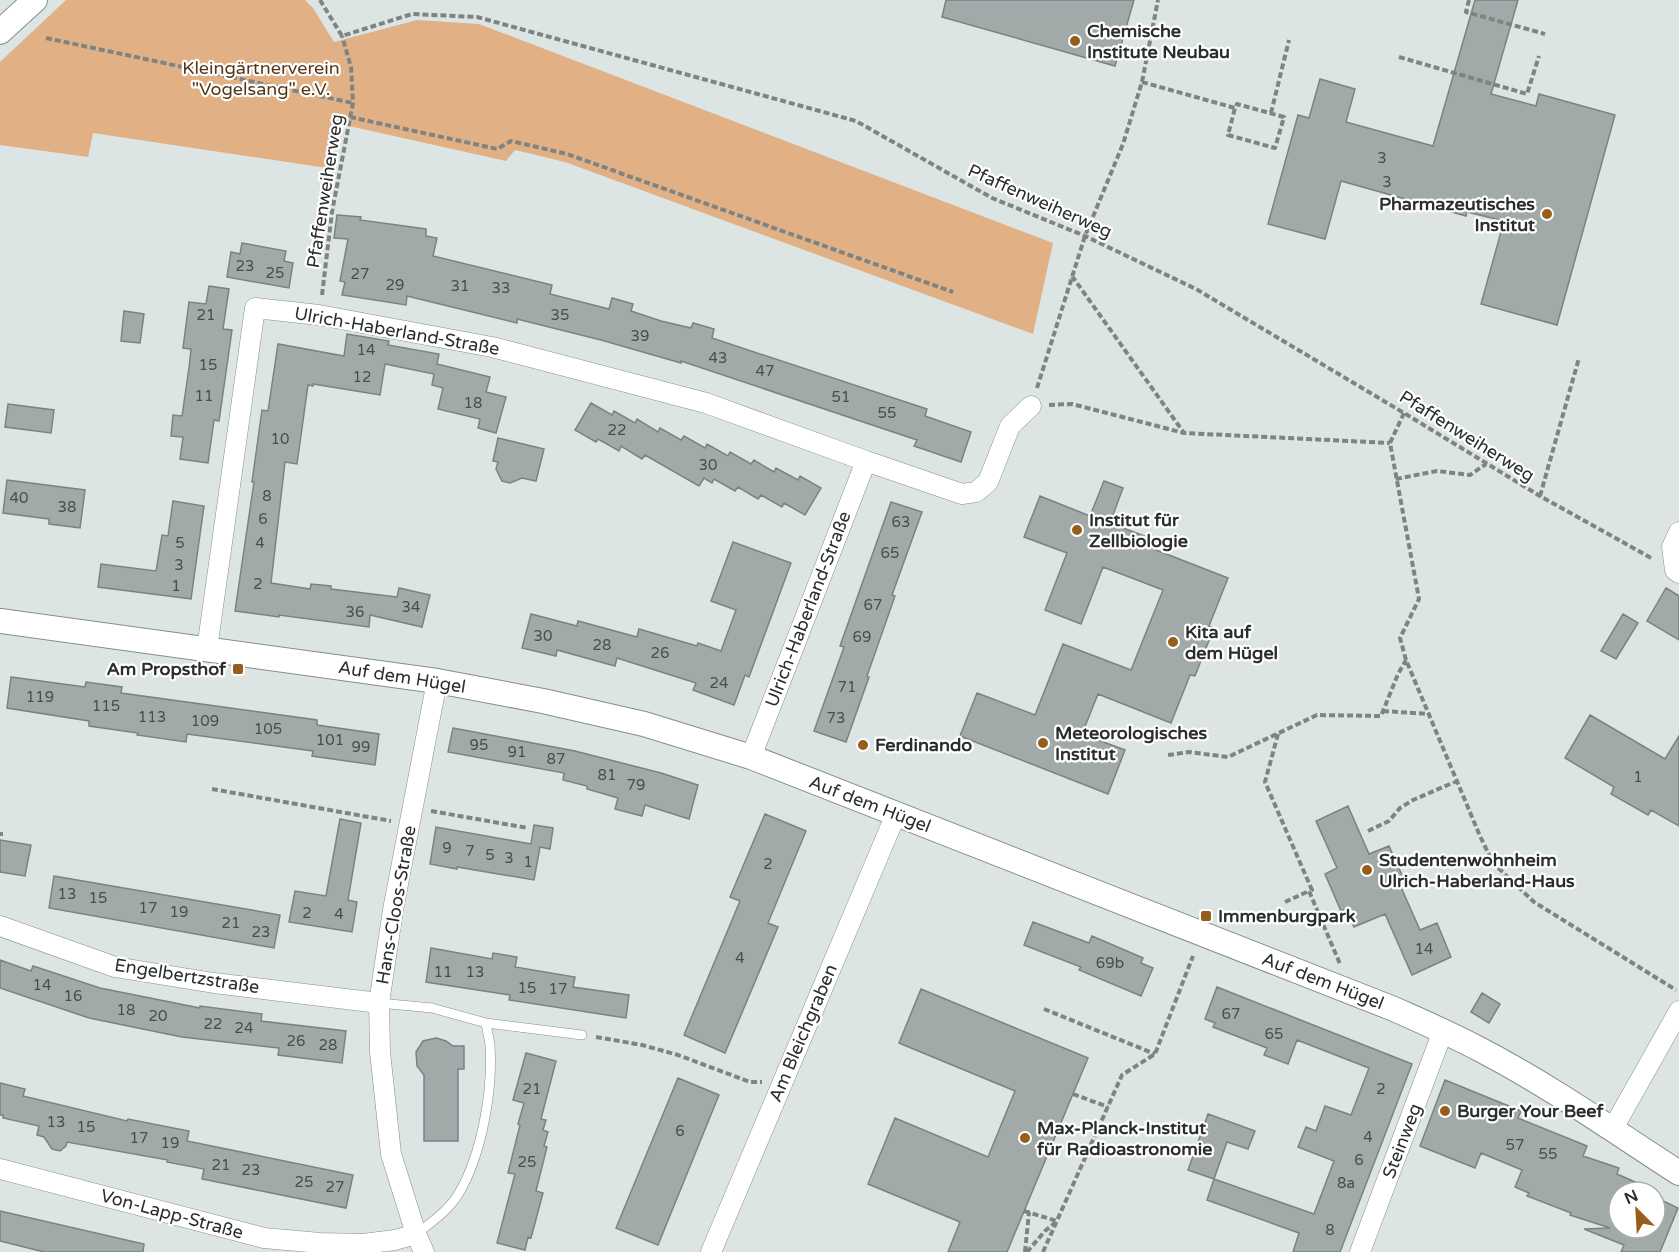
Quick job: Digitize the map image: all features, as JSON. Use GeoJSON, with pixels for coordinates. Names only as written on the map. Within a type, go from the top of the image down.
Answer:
{"type":"FeatureCollection","features":[{"type":"Feature","properties":{"kind":"street"},"geometry":{"type":"LineString","coordinates":[[0,32],[28,2]]}},
{"type":"Feature","properties":{"kind":"street","name":"Ulrich-Haberland-Straße"},"geometry":{"type":"LineString","coordinates":[[207,649],[255,308],[319,315],[492,347],[627,382],[706,403],[962,494],[976,492],[988,482],[1010,426],[1031,406]]}},
{"type":"Feature","properties":{"kind":"street","name":"Ulrich-Haberland-Straße"},"geometry":{"type":"LineString","coordinates":[[751,757],[866,461]]}},
{"type":"Feature","properties":{"kind":"street"},"geometry":{"type":"LineString","coordinates":[[1677,572],[1672,547],[1679,532]]}},
{"type":"Feature","properties":{"kind":"street","name":"Auf dem Hügel"},"geometry":{"type":"LineString","coordinates":[[0,621],[437,681],[543,701],[644,724],[751,757],[1373,1001],[1443,1031],[1482,1050],[1562,1097],[1679,1173]]}},
{"type":"Feature","properties":{"kind":"street","name":"Hans-Cloos-Straße"},"geometry":{"type":"LineString","coordinates":[[420,1243],[391,1154],[380,1053],[379,1003],[393,910],[437,681]]}},
{"type":"Feature","properties":{"kind":"street","name":"Am Bleichgraben"},"geometry":{"type":"LineString","coordinates":[[711,1252],[896,814]]}},
{"type":"Feature","properties":{"kind":"street","name":"Engelbertzstraße"},"geometry":{"type":"LineString","coordinates":[[0,927],[116,966],[214,983],[379,1003]]}},
{"type":"Feature","properties":{"kind":"street"},"geometry":{"type":"LineString","coordinates":[[1612,1130],[1679,1011]]}},
{"type":"Feature","properties":{"kind":"street","name":"Steinweg"},"geometry":{"type":"LineString","coordinates":[[1360,1252],[1443,1031]]}},
{"type":"Feature","properties":{"kind":"street","name":"Von-Lapp-Straße"},"geometry":{"type":"LineString","coordinates":[[0,1169],[264,1238],[320,1244],[363,1244],[395,1240],[420,1243]]}},
{"type":"Feature","properties":{"kind":"lane","name":"Hans-Cloos-Straße"},"geometry":{"type":"LineString","coordinates":[[379,1003],[432,1008],[486,1023],[582,1035]]}},
{"type":"Feature","properties":{"kind":"lane"},"geometry":{"type":"LineString","coordinates":[[420,1243],[459,1194],[474,1159],[488,1101],[490,1045],[486,1023]]}},
{"type":"Feature","properties":{"kind":"path","name":"Pfaffenweiherweg"},"geometry":{"type":"LineString","coordinates":[[319,315],[332,212],[353,103],[351,67],[342,36],[320,0]]}},
{"type":"Feature","properties":{"kind":"path"},"geometry":{"type":"LineString","coordinates":[[1158,0],[1142,82],[1123,144],[1085,236],[1031,406],[1072,404],[1184,433],[1390,443]]}},
{"type":"Feature","properties":{"kind":"path"},"geometry":{"type":"LineString","coordinates":[[1469,0],[1466,12],[1545,34]]}},
{"type":"Feature","properties":{"kind":"path","name":"Pfaffenweiherweg"},"geometry":{"type":"LineString","coordinates":[[342,36],[412,14],[477,17],[856,121],[992,198],[1085,236],[1196,289],[1540,496],[1677,572]]}},
{"type":"Feature","properties":{"kind":"path"},"geometry":{"type":"LineString","coordinates":[[46,38],[353,103]]}},
{"type":"Feature","properties":{"kind":"path"},"geometry":{"type":"LineString","coordinates":[[1271,113],[1289,40]]}},
{"type":"Feature","properties":{"kind":"path"},"geometry":{"type":"LineString","coordinates":[[1399,57],[1527,94],[1539,56]]}},
{"type":"Feature","properties":{"kind":"path"},"geometry":{"type":"LineString","coordinates":[[1142,82],[1236,108]]}},
{"type":"Feature","properties":{"kind":"path"},"geometry":{"type":"LineString","coordinates":[[1237,104],[1284,117],[1275,148],[1228,135],[1236,108],[1237,104]]}},
{"type":"Feature","properties":{"kind":"path"},"geometry":{"type":"LineString","coordinates":[[350,117],[496,148],[511,141],[567,154],[953,292]]}},
{"type":"Feature","properties":{"kind":"path"},"geometry":{"type":"LineString","coordinates":[[1072,276],[1184,433]]}},
{"type":"Feature","properties":{"kind":"path"},"geometry":{"type":"LineString","coordinates":[[1540,496],[1579,358]]}},
{"type":"Feature","properties":{"kind":"path"},"geometry":{"type":"LineString","coordinates":[[1404,413],[1390,443],[1419,599],[1400,638],[1429,714],[1493,863],[1534,902],[1679,992]]}},
{"type":"Feature","properties":{"kind":"path"},"geometry":{"type":"LineString","coordinates":[[1396,479],[1437,471],[1470,475],[1486,464]]}},
{"type":"Feature","properties":{"kind":"path"},"geometry":{"type":"LineString","coordinates":[[1168,755],[1189,752],[1228,757],[1317,715],[1381,716],[1398,674],[1407,660]]}},
{"type":"Feature","properties":{"kind":"path"},"geometry":{"type":"LineString","coordinates":[[1383,711],[1429,714]]}},
{"type":"Feature","properties":{"kind":"path"},"geometry":{"type":"LineString","coordinates":[[1278,733],[1265,782],[1312,890],[1285,902]]}},
{"type":"Feature","properties":{"kind":"path"},"geometry":{"type":"LineString","coordinates":[[1368,831],[1389,821],[1400,808],[1413,800],[1457,781]]}},
{"type":"Feature","properties":{"kind":"path"},"geometry":{"type":"LineString","coordinates":[[213,789],[411,816]]}},
{"type":"Feature","properties":{"kind":"path","name":"Hans-Cloos-Straße"},"geometry":{"type":"LineString","coordinates":[[411,816],[528,828]]}},
{"type":"Feature","properties":{"kind":"path"},"geometry":{"type":"LineString","coordinates":[[1309,891],[1343,969]]}},
{"type":"Feature","properties":{"kind":"path"},"geometry":{"type":"LineString","coordinates":[[1043,1252],[1122,1075],[1155,1054],[1195,953]]}},
{"type":"Feature","properties":{"kind":"path"},"geometry":{"type":"LineString","coordinates":[[1044,1009],[1155,1054]]}},
{"type":"Feature","properties":{"kind":"path"},"geometry":{"type":"LineString","coordinates":[[582,1035],[642,1045],[678,1055],[750,1083],[762,1082],[779,1088]]}},
{"type":"Feature","properties":{"kind":"path"},"geometry":{"type":"LineString","coordinates":[[1073,1094],[1108,1107]]}},
{"type":"Feature","properties":{"kind":"path"},"geometry":{"type":"LineString","coordinates":[[1026,1252],[1027,1211],[1057,1221]]}},
{"type":"Feature","properties":{"kind":"path"},"geometry":{"type":"LineString","coordinates":[[1026,1252],[1057,1221]]}},
{"type":"Feature","properties":{"kind":"green space","name":"Kleingärtnerverein \"Vogelsang\" e.V."},"geometry":{"type":"Polygon","coordinates":[[[66,0],[305,0],[313,8],[334,42],[417,20],[479,24],[1053,243],[1033,334],[565,162],[515,150],[506,161],[340,124],[327,168],[93,133],[88,157],[0,145],[0,62],[66,0]]]}},
{"type":"Feature","properties":{"kind":"building","name":"Chemische Institute Neubau"},"geometry":{"type":"Polygon","coordinates":[[[946,0],[1134,0],[1115,66],[942,17],[946,0]]]}},
{"type":"Feature","properties":{"kind":"building"},"geometry":{"type":"Polygon","coordinates":[[[1475,0],[1518,0],[1491,94],[1536,106],[1539,94],[1615,115],[1557,325],[1481,304],[1504,221],[1467,212],[1466,216],[1341,181],[1325,239],[1268,224],[1298,115],[1309,118],[1320,79],[1355,89],[1346,122],[1433,146],[1475,0]]]}},
{"type":"Feature","properties":{"kind":"building"},"geometry":{"type":"Polygon","coordinates":[[[337,215],[426,229],[426,236],[437,238],[433,256],[552,285],[550,294],[609,309],[612,298],[633,304],[631,311],[661,321],[691,328],[693,323],[714,329],[712,338],[927,409],[925,416],[971,432],[961,462],[914,446],[917,440],[681,361],[681,363],[517,319],[517,323],[407,296],[406,305],[342,295],[345,282],[340,281],[348,239],[334,238],[337,215]]]}},
{"type":"Feature","properties":{"kind":"building"},"geometry":{"type":"Polygon","coordinates":[[[242,243],[286,251],[284,261],[293,263],[289,288],[227,277],[231,252],[240,254],[242,243]]]}},
{"type":"Feature","properties":{"kind":"building"},"geometry":{"type":"Polygon","coordinates":[[[209,286],[229,289],[223,329],[232,330],[219,421],[214,420],[208,463],[180,459],[183,437],[171,436],[173,415],[182,416],[189,368],[191,349],[183,348],[189,302],[206,304],[209,286]]]}},
{"type":"Feature","properties":{"kind":"building"},"geometry":{"type":"Polygon","coordinates":[[[124,311],[144,314],[140,343],[121,341],[124,311]]]}},
{"type":"Feature","properties":{"kind":"building"},"geometry":{"type":"Polygon","coordinates":[[[347,334],[389,341],[388,345],[439,354],[437,364],[490,377],[486,392],[506,397],[496,433],[478,428],[480,419],[438,409],[443,388],[432,385],[434,374],[385,364],[380,395],[308,385],[297,464],[285,462],[271,583],[310,589],[311,584],[331,586],[331,589],[397,597],[399,588],[430,595],[422,627],[370,615],[369,627],[235,611],[262,410],[268,411],[278,344],[344,356],[347,334]]]}},
{"type":"Feature","properties":{"kind":"building"},"geometry":{"type":"Polygon","coordinates":[[[591,403],[612,415],[614,411],[635,423],[637,419],[658,432],[660,428],[681,440],[684,436],[705,448],[707,444],[728,456],[730,452],[751,464],[754,460],[774,472],[776,468],[798,480],[800,476],[821,488],[805,515],[784,503],[782,507],[761,495],[758,499],[738,487],[735,491],[714,479],[712,483],[704,478],[699,486],[645,455],[642,459],[621,446],[619,451],[575,430],[591,403]]]}},
{"type":"Feature","properties":{"kind":"building"},"geometry":{"type":"Polygon","coordinates":[[[8,404],[54,410],[51,433],[5,427],[8,404]]]}},
{"type":"Feature","properties":{"kind":"building"},"geometry":{"type":"Polygon","coordinates":[[[498,438],[544,449],[536,481],[522,478],[510,483],[502,481],[496,469],[498,462],[493,461],[498,438]]]}},
{"type":"Feature","properties":{"kind":"building"},"geometry":{"type":"Polygon","coordinates":[[[7,480],[85,490],[80,528],[49,524],[49,519],[3,513],[7,480]]]}},
{"type":"Feature","properties":{"kind":"building"},"geometry":{"type":"Polygon","coordinates":[[[1104,481],[1123,488],[1110,523],[1160,542],[1156,550],[1228,578],[1209,626],[1214,628],[1195,676],[1190,675],[1171,723],[1098,694],[1082,734],[1125,750],[1108,794],[960,736],[977,693],[1035,715],[1063,644],[1131,670],[1163,590],[1103,567],[1081,624],[1045,610],[1067,553],[1024,537],[1040,496],[1090,516],[1104,481]]]}},
{"type":"Feature","properties":{"kind":"building"},"geometry":{"type":"Polygon","coordinates":[[[173,501],[204,506],[191,599],[98,587],[101,564],[156,571],[162,535],[168,536],[173,501]]]}},
{"type":"Feature","properties":{"kind":"building"},"geometry":{"type":"Polygon","coordinates":[[[891,502],[922,512],[892,595],[895,596],[846,742],[814,731],[844,647],[840,646],[891,502]]]}},
{"type":"Feature","properties":{"kind":"building"},"geometry":{"type":"Polygon","coordinates":[[[733,542],[791,563],[749,677],[745,675],[734,705],[693,690],[696,683],[617,658],[615,666],[557,650],[556,656],[522,648],[531,614],[577,626],[578,621],[637,637],[639,629],[721,651],[736,610],[711,601],[733,542]]]}},
{"type":"Feature","properties":{"kind":"building"},"geometry":{"type":"Polygon","coordinates":[[[1666,588],[1679,596],[1679,640],[1647,621],[1666,588]]]}},
{"type":"Feature","properties":{"kind":"building"},"geometry":{"type":"Polygon","coordinates":[[[1623,614],[1638,623],[1616,659],[1601,651],[1623,614]]]}},
{"type":"Feature","properties":{"kind":"building"},"geometry":{"type":"Polygon","coordinates":[[[11,677],[85,687],[86,682],[122,687],[121,693],[317,720],[317,725],[379,734],[375,765],[312,756],[313,751],[187,734],[186,742],[137,735],[138,733],[89,726],[89,721],[7,708],[11,677]]]}},
{"type":"Feature","properties":{"kind":"building"},"geometry":{"type":"Polygon","coordinates":[[[1590,715],[1665,759],[1679,736],[1679,826],[1651,810],[1648,815],[1611,794],[1614,787],[1565,758],[1590,715]]]}},
{"type":"Feature","properties":{"kind":"building"},"geometry":{"type":"Polygon","coordinates":[[[453,728],[575,751],[698,785],[689,819],[645,805],[642,816],[615,809],[618,798],[563,780],[564,773],[448,752],[453,728]]]}},
{"type":"Feature","properties":{"kind":"building","name":"Studentenwohnheim Ulrich-Haberland-Haus"},"geometry":{"type":"Polygon","coordinates":[[[1348,806],[1369,854],[1389,846],[1405,882],[1400,885],[1420,930],[1437,923],[1451,957],[1412,975],[1385,914],[1354,927],[1346,909],[1341,911],[1325,874],[1337,868],[1316,821],[1348,806]]]}},
{"type":"Feature","properties":{"kind":"building"},"geometry":{"type":"Polygon","coordinates":[[[765,814],[806,831],[768,923],[778,927],[725,1053],[684,1035],[740,901],[730,897],[765,814]]]}},
{"type":"Feature","properties":{"kind":"building"},"geometry":{"type":"Polygon","coordinates":[[[340,819],[361,823],[348,900],[357,902],[352,932],[289,922],[295,891],[326,896],[340,819]]]}},
{"type":"Feature","properties":{"kind":"building"},"geometry":{"type":"Polygon","coordinates":[[[534,825],[553,828],[550,849],[540,847],[534,880],[430,864],[436,827],[531,844],[534,825]]]}},
{"type":"Feature","properties":{"kind":"building"},"geometry":{"type":"Polygon","coordinates":[[[0,840],[31,845],[25,876],[0,872],[0,840]]]}},
{"type":"Feature","properties":{"kind":"building"},"geometry":{"type":"Polygon","coordinates":[[[54,876],[280,915],[274,948],[49,908],[54,876]]]}},
{"type":"Feature","properties":{"kind":"building"},"geometry":{"type":"Polygon","coordinates":[[[1033,922],[1089,943],[1092,936],[1143,958],[1141,963],[1153,968],[1141,996],[1079,970],[1081,967],[1024,945],[1033,922]]]}},
{"type":"Feature","properties":{"kind":"building"},"geometry":{"type":"Polygon","coordinates":[[[431,948],[492,959],[493,953],[517,957],[515,967],[575,977],[573,987],[629,995],[626,1018],[509,1000],[510,995],[426,982],[431,948]]]}},
{"type":"Feature","properties":{"kind":"building"},"geometry":{"type":"Polygon","coordinates":[[[0,960],[31,971],[33,966],[100,988],[200,1008],[200,1006],[262,1014],[261,1021],[346,1031],[342,1063],[278,1055],[279,1048],[182,1037],[89,1018],[0,988],[0,960]]]}},
{"type":"Feature","properties":{"kind":"building"},"geometry":{"type":"Polygon","coordinates":[[[1217,987],[1412,1064],[1340,1252],[1293,1252],[1299,1233],[1207,1200],[1214,1179],[1314,1214],[1334,1161],[1298,1147],[1306,1127],[1316,1131],[1325,1106],[1351,1115],[1369,1068],[1297,1040],[1288,1064],[1264,1055],[1267,1048],[1213,1027],[1215,1023],[1205,1019],[1217,987]]]}},
{"type":"Feature","properties":{"kind":"building","name":"Max-Planck-Institut für Radioastronomie"},"geometry":{"type":"Polygon","coordinates":[[[921,989],[1088,1058],[1007,1252],[948,1252],[960,1222],[868,1184],[895,1118],[988,1157],[1015,1091],[899,1043],[921,989]]]}},
{"type":"Feature","properties":{"kind":"building"},"geometry":{"type":"Polygon","coordinates":[[[1482,993],[1500,1004],[1489,1023],[1471,1012],[1482,993]]]}},
{"type":"Feature","properties":{"kind":"building"},"geometry":{"type":"Polygon","coordinates":[[[436,1038],[453,1046],[464,1046],[464,1069],[458,1069],[458,1141],[424,1141],[424,1075],[417,1066],[416,1052],[423,1041],[436,1038]]]}},
{"type":"Feature","properties":{"kind":"building"},"geometry":{"type":"Polygon","coordinates":[[[526,1053],[556,1061],[541,1119],[546,1120],[543,1130],[548,1132],[544,1146],[547,1147],[536,1191],[543,1193],[531,1238],[528,1237],[525,1250],[497,1243],[515,1174],[508,1173],[524,1103],[513,1100],[526,1053]]]}},
{"type":"Feature","properties":{"kind":"building"},"geometry":{"type":"Polygon","coordinates":[[[678,1078],[719,1095],[658,1245],[616,1228],[678,1078]]]}},
{"type":"Feature","properties":{"kind":"building"},"geometry":{"type":"Polygon","coordinates":[[[1445,1080],[1521,1111],[1518,1118],[1587,1146],[1583,1156],[1619,1168],[1617,1174],[1631,1180],[1607,1180],[1607,1227],[1570,1215],[1571,1213],[1527,1196],[1529,1193],[1515,1187],[1522,1170],[1481,1153],[1475,1168],[1420,1146],[1445,1080]]]}},
{"type":"Feature","properties":{"kind":"building"},"geometry":{"type":"Polygon","coordinates":[[[0,1083],[25,1089],[23,1096],[127,1121],[128,1119],[189,1131],[187,1141],[353,1175],[346,1208],[202,1179],[204,1169],[167,1162],[168,1160],[67,1142],[60,1151],[52,1149],[44,1137],[37,1135],[39,1126],[3,1118],[3,1115],[0,1115],[0,1083]]]}},
{"type":"Feature","properties":{"kind":"building"},"geometry":{"type":"Polygon","coordinates":[[[1208,1114],[1255,1131],[1248,1149],[1227,1142],[1214,1179],[1188,1170],[1208,1114]]]}},
{"type":"Feature","properties":{"kind":"building"},"geometry":{"type":"Polygon","coordinates":[[[1667,1203],[1678,1208],[1667,1235],[1667,1203]]]}},
{"type":"Feature","properties":{"kind":"building"},"geometry":{"type":"Polygon","coordinates":[[[0,1211],[144,1244],[143,1252],[44,1252],[0,1241],[0,1211]]]}},
{"type":"Feature","properties":{"kind":"building"},"geometry":{"type":"Polygon","coordinates":[[[1607,1228],[1607,1238],[1584,1229],[1607,1228]]]}},
{"type":"Feature","properties":{"kind":"building"},"geometry":{"type":"Polygon","coordinates":[[[1612,1240],[1665,1240],[1660,1252],[1621,1252],[1624,1245],[1612,1240]]]}},
{"type":"Feature","properties":{"kind":"place","name":"Chemische Institute Neubau"},"geometry":{"type":"Point","coordinates":[1075,41]}},
{"type":"Feature","properties":{"kind":"place","name":"Pharmazeutisches Institut"},"geometry":{"type":"Point","coordinates":[1547,214]}},
{"type":"Feature","properties":{"kind":"place","name":"Institut für Zellbiologie"},"geometry":{"type":"Point","coordinates":[1077,530]}},
{"type":"Feature","properties":{"kind":"place","name":"Kita auf dem Hügel"},"geometry":{"type":"Point","coordinates":[1173,642]}},
{"type":"Feature","properties":{"kind":"place","name":"Am Propsthof"},"geometry":{"type":"Point","coordinates":[238,669]}},
{"type":"Feature","properties":{"kind":"place","name":"Meteorologisches Institut"},"geometry":{"type":"Point","coordinates":[1043,743]}},
{"type":"Feature","properties":{"kind":"place","name":"Ferdinando"},"geometry":{"type":"Point","coordinates":[863,745]}},
{"type":"Feature","properties":{"kind":"place","name":"Studentenwohnheim Ulrich-Haberland-Haus"},"geometry":{"type":"Point","coordinates":[1367,870]}},
{"type":"Feature","properties":{"kind":"place","name":"Immenburgpark"},"geometry":{"type":"Point","coordinates":[1206,916]}},
{"type":"Feature","properties":{"kind":"place","name":"Burger Your Beef"},"geometry":{"type":"Point","coordinates":[1445,1111]}},
{"type":"Feature","properties":{"kind":"place","name":"Max-Planck-Institut für Radioastronomie"},"geometry":{"type":"Point","coordinates":[1025,1138]}}]}
